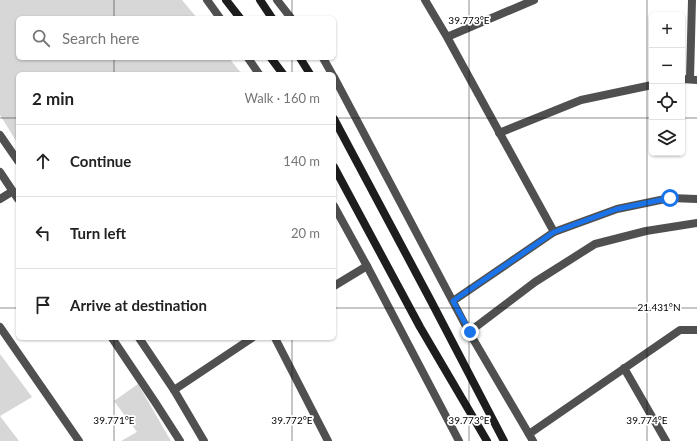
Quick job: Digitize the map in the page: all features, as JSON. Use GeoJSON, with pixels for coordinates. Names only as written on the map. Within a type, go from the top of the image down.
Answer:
{"type":"FeatureCollection","features":[{"type":"Feature","properties":{"kind":"main road"},"geometry":{"type":"LineString","coordinates":[[226,0],[238,16]]}},
{"type":"Feature","properties":{"kind":"main road"},"geometry":{"type":"LineString","coordinates":[[260,0],[271,16]]}},
{"type":"Feature","properties":{"kind":"main road"},"geometry":{"type":"LineString","coordinates":[[272,60],[282,72]]}},
{"type":"Feature","properties":{"kind":"main road"},"geometry":{"type":"LineString","coordinates":[[301,60],[309,72]]}},
{"type":"Feature","properties":{"kind":"main road"},"geometry":{"type":"LineString","coordinates":[[336,123],[504,441]]}},
{"type":"Feature","properties":{"kind":"main road"},"geometry":{"type":"LineString","coordinates":[[336,171],[420,327],[487,441]]}},
{"type":"Feature","properties":{"kind":"street"},"geometry":{"type":"LineString","coordinates":[[207,0],[219,16]]}},
{"type":"Feature","properties":{"kind":"street"},"geometry":{"type":"LineString","coordinates":[[277,0],[289,16]]}},
{"type":"Feature","properties":{"kind":"street"},"geometry":{"type":"LineString","coordinates":[[425,0],[447,37],[554,232]]}},
{"type":"Feature","properties":{"kind":"street"},"geometry":{"type":"LineString","coordinates":[[447,37],[534,0]]}},
{"type":"Feature","properties":{"kind":"street"},"geometry":{"type":"LineString","coordinates":[[690,79],[692,0]]}},
{"type":"Feature","properties":{"kind":"street"},"geometry":{"type":"LineString","coordinates":[[249,60],[258,72]]}},
{"type":"Feature","properties":{"kind":"street"},"geometry":{"type":"LineString","coordinates":[[324,60],[331,72]]}},
{"type":"Feature","properties":{"kind":"street"},"geometry":{"type":"LineString","coordinates":[[336,81],[453,301],[531,438],[624,368],[680,330],[697,330]]}},
{"type":"Feature","properties":{"kind":"street"},"geometry":{"type":"LineString","coordinates":[[500,133],[581,100],[649,86]]}},
{"type":"Feature","properties":{"kind":"street"},"geometry":{"type":"LineString","coordinates":[[0,135],[16,158]]}},
{"type":"Feature","properties":{"kind":"street"},"geometry":{"type":"LineString","coordinates":[[1,176],[16,196]]}},
{"type":"Feature","properties":{"kind":"street"},"geometry":{"type":"LineString","coordinates":[[0,199],[13,191]]}},
{"type":"Feature","properties":{"kind":"street"},"geometry":{"type":"LineString","coordinates":[[453,301],[554,232],[617,209],[670,198],[697,199]]}},
{"type":"Feature","properties":{"kind":"street"},"geometry":{"type":"LineString","coordinates":[[336,210],[459,441]]}},
{"type":"Feature","properties":{"kind":"street"},"geometry":{"type":"LineString","coordinates":[[470,332],[535,282],[595,244],[646,231],[697,223]]}},
{"type":"Feature","properties":{"kind":"street"},"geometry":{"type":"LineString","coordinates":[[336,285],[367,266]]}},
{"type":"Feature","properties":{"kind":"street"},"geometry":{"type":"LineString","coordinates":[[0,327],[79,441]]}},
{"type":"Feature","properties":{"kind":"street"},"geometry":{"type":"LineString","coordinates":[[113,340],[180,441]]}},
{"type":"Feature","properties":{"kind":"street"},"geometry":{"type":"LineString","coordinates":[[140,340],[174,390],[204,441]]}},
{"type":"Feature","properties":{"kind":"street"},"geometry":{"type":"LineString","coordinates":[[174,390],[249,340]]}},
{"type":"Feature","properties":{"kind":"street"},"geometry":{"type":"LineString","coordinates":[[276,340],[328,441]]}},
{"type":"Feature","properties":{"kind":"street"},"geometry":{"type":"LineString","coordinates":[[624,368],[666,441]]}},
{"type":"Feature","properties":{"kind":"shaded area"},"geometry":{"type":"Polygon","coordinates":[[[0,0],[182,0],[195,16],[16,16],[16,60],[231,60],[240,72],[16,72],[16,141],[0,115],[0,0]]]}},
{"type":"Feature","properties":{"kind":"shaded area"},"geometry":{"type":"Polygon","coordinates":[[[0,354],[32,397],[0,416],[0,354]]]}},
{"type":"Feature","properties":{"kind":"shaded area"},"geometry":{"type":"Polygon","coordinates":[[[138,384],[171,441],[121,441],[137,432],[114,401],[138,384]]]}},
{"type":"Feature","properties":{"kind":"shaded area"},"geometry":{"type":"Polygon","coordinates":[[[0,416],[19,441],[0,441],[0,416]]]}},
{"type":"Feature","properties":{"kind":"route"},"geometry":{"type":"LineString","coordinates":[[470,332],[453,301],[554,232],[617,209],[670,198]]}}]}
